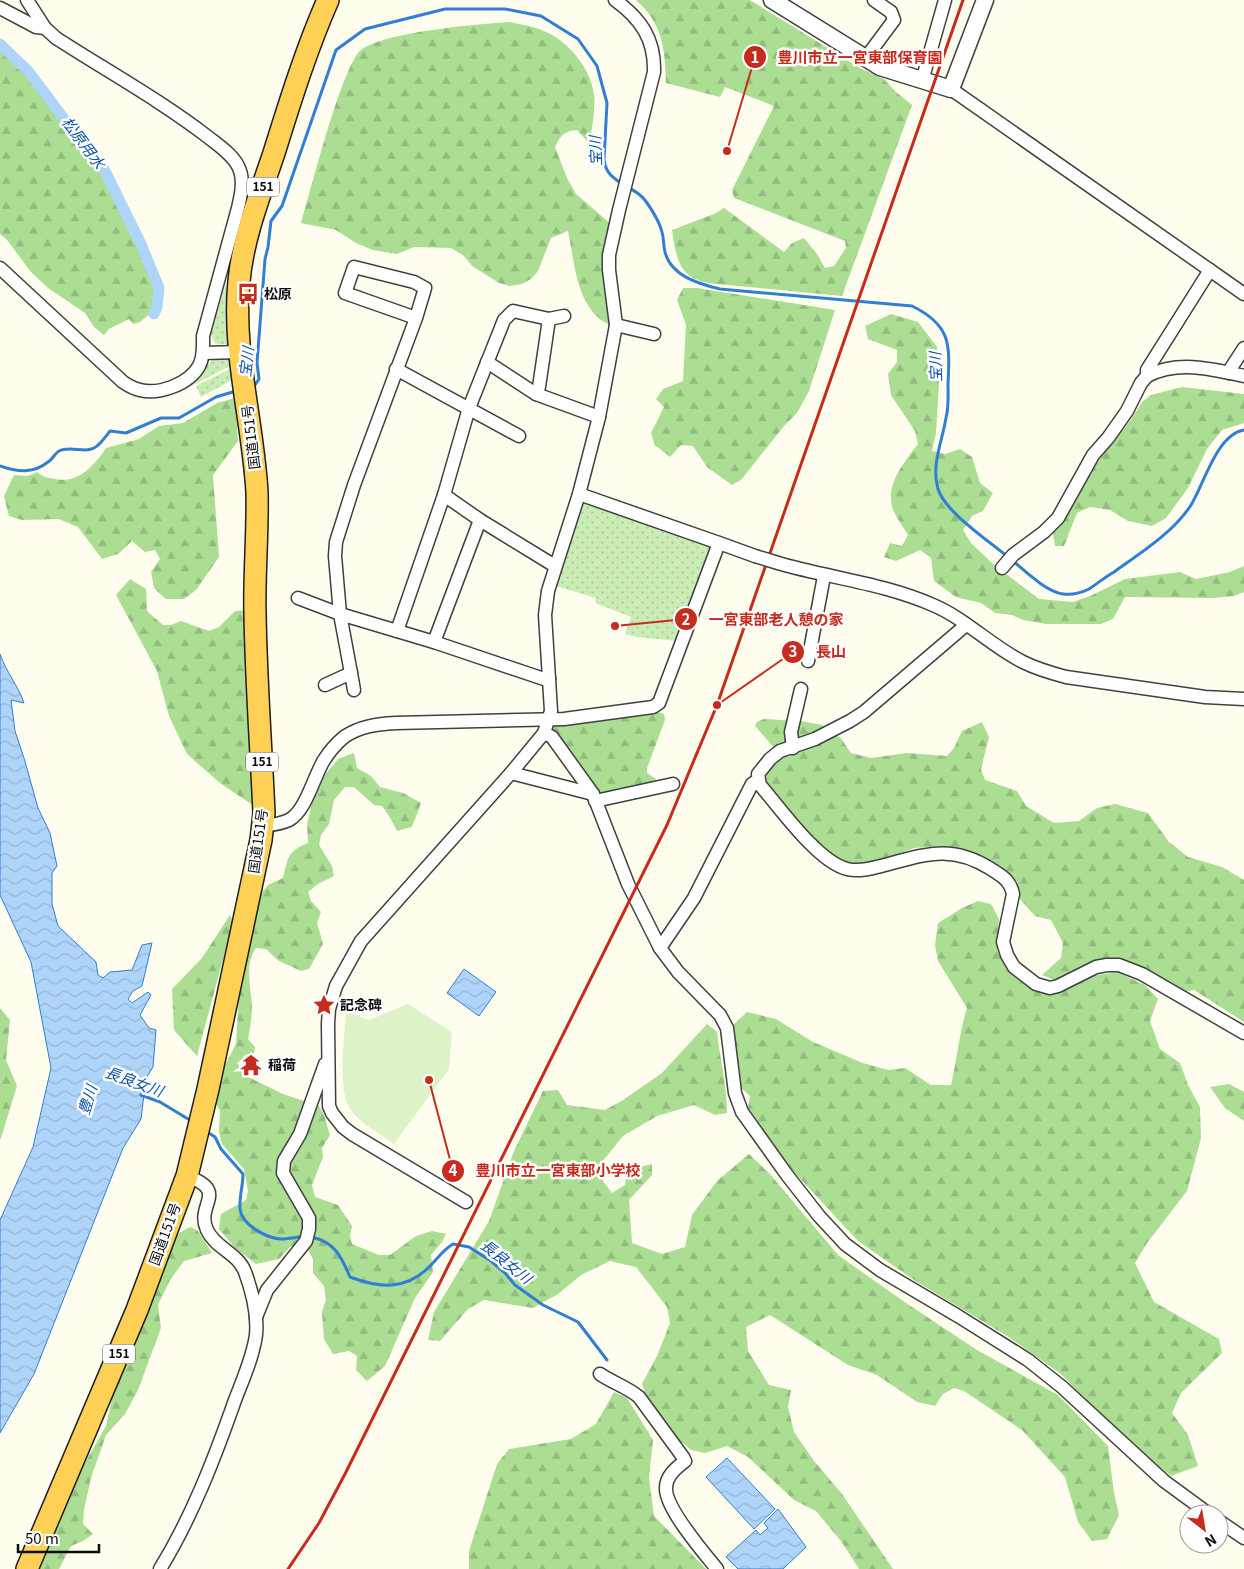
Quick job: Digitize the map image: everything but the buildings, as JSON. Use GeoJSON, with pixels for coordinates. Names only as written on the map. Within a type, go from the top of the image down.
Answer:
{"type":"FeatureCollection","features":[{"type":"Feature","properties":{"kind":"highway","name":"国道151号"},"geometry":{"type":"LineString","coordinates":[[27,1569],[137,1310],[187,1176],[249,896],[262,826],[262,764],[255,631],[257,494],[253,449],[239,352],[237,313],[239,280],[244,248],[253,216],[309,45],[328,0]]}},
{"type":"Feature","properties":{"kind":"street"},"geometry":{"type":"LineString","coordinates":[[0,268],[123,382],[132,388],[150,392],[179,384],[194,373],[199,366],[203,353],[203,336],[238,208],[242,178],[238,166],[227,152],[190,123],[70,48],[44,28],[27,0]]}},
{"type":"Feature","properties":{"kind":"street"},"geometry":{"type":"LineString","coordinates":[[466,1202],[343,1127],[332,1113],[329,1106],[328,1024],[332,996],[344,968],[361,941],[544,733],[549,719],[551,711],[550,678],[545,615],[548,591],[579,494],[599,417],[616,326],[609,270],[610,255],[620,206],[654,72],[654,54],[650,40],[634,16],[615,0]]}},
{"type":"Feature","properties":{"kind":"street"},"geometry":{"type":"LineString","coordinates":[[772,0],[880,67],[951,89],[1244,294]]}},
{"type":"Feature","properties":{"kind":"street"},"geometry":{"type":"LineString","coordinates":[[865,59],[894,20],[891,12],[874,0]]}},
{"type":"Feature","properties":{"kind":"street"},"geometry":{"type":"LineString","coordinates":[[922,81],[945,0]]}},
{"type":"Feature","properties":{"kind":"street"},"geometry":{"type":"LineString","coordinates":[[951,89],[986,0]]}},
{"type":"Feature","properties":{"kind":"street"},"geometry":{"type":"LineString","coordinates":[[0,8],[36,28],[44,28]]}},
{"type":"Feature","properties":{"kind":"street"},"geometry":{"type":"LineString","coordinates":[[354,690],[340,614],[335,556],[336,542],[354,485],[416,318],[425,288],[414,282],[354,267],[345,292],[416,318]]}},
{"type":"Feature","properties":{"kind":"street"},"geometry":{"type":"LineString","coordinates":[[1147,376],[1147,370],[1210,270]]}},
{"type":"Feature","properties":{"kind":"street"},"geometry":{"type":"LineString","coordinates":[[397,631],[444,495],[469,408],[504,320],[513,311],[549,319],[564,316]]}},
{"type":"Feature","properties":{"kind":"street"},"geometry":{"type":"LineString","coordinates":[[536,394],[539,386],[549,319]]}},
{"type":"Feature","properties":{"kind":"street"},"geometry":{"type":"LineString","coordinates":[[616,326],[654,334]]}},
{"type":"Feature","properties":{"kind":"street"},"geometry":{"type":"LineString","coordinates":[[1229,373],[1230,368],[1244,348]]}},
{"type":"Feature","properties":{"kind":"street"},"geometry":{"type":"LineString","coordinates":[[203,353],[239,352]]}},
{"type":"Feature","properties":{"kind":"street"},"geometry":{"type":"LineString","coordinates":[[487,362],[536,394],[599,417]]}},
{"type":"Feature","properties":{"kind":"street"},"geometry":{"type":"LineString","coordinates":[[1002,568],[1013,555],[1044,532],[1058,518],[1093,455],[1120,422],[1147,376],[1156,371],[1199,366],[1244,376]]}},
{"type":"Feature","properties":{"kind":"street"},"geometry":{"type":"LineString","coordinates":[[396,369],[519,436]]}},
{"type":"Feature","properties":{"kind":"street"},"geometry":{"type":"LineString","coordinates":[[579,494],[755,556],[824,576],[884,587],[911,596],[934,605],[952,615],[1022,662],[1046,672],[1066,677],[1205,697],[1244,698]]}},
{"type":"Feature","properties":{"kind":"street"},"geometry":{"type":"LineString","coordinates":[[444,495],[480,520],[555,566]]}},
{"type":"Feature","properties":{"kind":"street"},"geometry":{"type":"LineString","coordinates":[[434,642],[480,520]]}},
{"type":"Feature","properties":{"kind":"street"},"geometry":{"type":"LineString","coordinates":[[262,826],[289,820],[296,815],[323,761],[344,737],[356,730],[375,725],[396,723],[564,719],[653,707],[660,703],[719,543]]}},
{"type":"Feature","properties":{"kind":"street"},"geometry":{"type":"LineString","coordinates":[[808,661],[824,576]]}},
{"type":"Feature","properties":{"kind":"street"},"geometry":{"type":"LineString","coordinates":[[298,598],[340,614],[434,642],[544,679],[550,678]]}},
{"type":"Feature","properties":{"kind":"street"},"geometry":{"type":"LineString","coordinates":[[966,625],[864,712],[793,748],[780,751],[770,759],[758,774],[760,785],[814,848],[832,862],[847,869],[866,870],[930,853],[950,853],[973,859],[1005,877],[1011,886],[1013,894],[1003,942],[1007,955],[1014,967],[1036,984],[1050,988],[1096,968],[1107,965],[1118,966],[1142,974],[1244,1033]]}},
{"type":"Feature","properties":{"kind":"street"},"geometry":{"type":"LineString","coordinates":[[325,686],[351,673]]}},
{"type":"Feature","properties":{"kind":"street"},"geometry":{"type":"LineString","coordinates":[[793,748],[791,732],[801,688]]}},
{"type":"Feature","properties":{"kind":"street"},"geometry":{"type":"LineString","coordinates":[[544,733],[552,736],[594,798],[628,884],[660,948],[678,972],[720,1015],[728,1028],[735,1093],[742,1112],[787,1175],[820,1216],[845,1244],[880,1270],[1028,1360],[1062,1387],[1169,1486],[1195,1504]]}},
{"type":"Feature","properties":{"kind":"street"},"geometry":{"type":"LineString","coordinates":[[510,773],[594,798],[672,784]]}},
{"type":"Feature","properties":{"kind":"street"},"geometry":{"type":"LineString","coordinates":[[660,948],[694,898],[752,784],[758,780]]}},
{"type":"Feature","properties":{"kind":"street"},"geometry":{"type":"LineString","coordinates":[[256,1317],[268,1290],[307,1235],[308,1218],[283,1173],[284,1161],[300,1134],[323,1066],[328,1060]]}},
{"type":"Feature","properties":{"kind":"street"},"geometry":{"type":"LineString","coordinates":[[160,1569],[172,1550],[211,1466],[251,1358],[256,1335],[256,1317],[244,1271],[240,1264],[211,1237],[206,1228],[204,1219],[210,1196],[206,1186],[198,1180],[187,1176]]}},
{"type":"Feature","properties":{"kind":"street"},"geometry":{"type":"LineString","coordinates":[[600,1374],[610,1381],[631,1390],[639,1397],[683,1457],[685,1461],[669,1475],[665,1488],[668,1501],[692,1538],[717,1569]]}},
{"type":"Feature","properties":{"kind":"street"},"geometry":{"type":"LineString","coordinates":[[1229,1528],[1244,1538]]}},
{"type":"Feature","properties":{"kind":"green space"},"geometry":{"type":"Polygon","coordinates":[[[636,0],[750,0],[860,68],[884,79],[912,105],[842,296],[705,282],[691,277],[681,266],[672,230],[714,214],[724,208],[784,252],[792,243],[804,238],[825,268],[834,266],[846,248],[845,241],[734,198],[732,190],[774,106],[725,87],[720,97],[666,83],[665,59],[661,38],[652,18],[636,0]]]}},
{"type":"Feature","properties":{"kind":"green space"},"geometry":{"type":"Polygon","coordinates":[[[510,22],[540,29],[562,41],[577,57],[592,85],[594,107],[590,144],[577,130],[563,135],[555,147],[567,178],[576,194],[612,225],[610,325],[599,318],[590,308],[584,297],[575,271],[568,231],[551,238],[538,271],[531,279],[522,284],[510,286],[499,283],[472,266],[464,256],[451,248],[414,247],[397,254],[373,250],[356,243],[336,230],[301,223],[336,103],[353,61],[361,50],[389,38],[410,34],[455,27],[510,22]]]}},
{"type":"Feature","properties":{"kind":"green space"},"geometry":{"type":"Polygon","coordinates":[[[0,40],[104,170],[140,245],[158,289],[155,307],[140,322],[133,324],[129,319],[109,329],[104,335],[94,327],[85,313],[48,288],[30,271],[8,241],[0,234],[0,40]]]}},
{"type":"Feature","properties":{"kind":"green space"},"geometry":{"type":"Polygon","coordinates":[[[226,283],[232,344],[219,344],[215,343],[211,335],[226,283]]]}},
{"type":"Feature","properties":{"kind":"green space"},"geometry":{"type":"Polygon","coordinates":[[[683,288],[697,288],[835,310],[809,391],[797,413],[784,426],[741,480],[732,485],[707,467],[693,446],[681,445],[670,457],[655,445],[651,433],[664,407],[656,399],[663,389],[683,381],[686,325],[677,300],[683,288]]]}},
{"type":"Feature","properties":{"kind":"green space"},"geometry":{"type":"Polygon","coordinates":[[[891,314],[918,322],[937,347],[939,383],[936,433],[932,451],[945,454],[960,449],[972,457],[980,483],[993,493],[983,511],[972,516],[963,530],[971,543],[993,564],[1039,599],[1073,602],[1125,579],[1180,572],[1196,579],[1230,572],[1244,566],[1244,592],[1233,596],[1213,598],[1125,597],[1113,619],[1101,624],[1046,624],[1023,620],[1012,615],[995,613],[981,603],[956,597],[934,581],[931,558],[920,550],[896,561],[884,557],[890,543],[902,546],[908,535],[894,512],[891,493],[901,467],[918,444],[915,431],[891,395],[888,374],[897,362],[897,350],[868,339],[865,326],[891,314]]]}},
{"type":"Feature","properties":{"kind":"green space"},"geometry":{"type":"Polygon","coordinates":[[[216,358],[231,358],[232,365],[195,384],[194,381],[216,358]]]}},
{"type":"Feature","properties":{"kind":"green space"},"geometry":{"type":"Polygon","coordinates":[[[232,368],[234,379],[201,397],[196,386],[232,368]]]}},
{"type":"Feature","properties":{"kind":"green space"},"geometry":{"type":"Polygon","coordinates":[[[1182,387],[1244,394],[1244,423],[1222,430],[1207,449],[1188,488],[1166,518],[1152,526],[1128,521],[1110,510],[1090,507],[1077,513],[1064,546],[1055,546],[1053,534],[1071,508],[1086,476],[1130,421],[1142,402],[1151,395],[1182,387]]]}},
{"type":"Feature","properties":{"kind":"green space"},"geometry":{"type":"Polygon","coordinates":[[[235,398],[238,441],[213,475],[219,557],[196,590],[184,599],[166,599],[154,588],[151,572],[160,559],[155,550],[145,552],[132,541],[118,554],[102,559],[78,527],[59,519],[22,520],[9,516],[4,496],[14,475],[28,476],[37,472],[50,478],[71,479],[91,467],[106,448],[139,439],[159,426],[183,423],[217,403],[235,398]]]}},
{"type":"Feature","properties":{"kind":"green space"},"geometry":{"type":"Polygon","coordinates":[[[582,500],[711,545],[713,548],[678,641],[625,634],[631,617],[595,603],[596,598],[556,586],[582,500]]]}},
{"type":"Feature","properties":{"kind":"green space"},"geometry":{"type":"Polygon","coordinates":[[[130,579],[146,589],[147,611],[163,625],[171,625],[181,621],[209,631],[219,627],[235,611],[248,610],[262,801],[251,804],[220,783],[187,754],[169,716],[157,671],[116,595],[130,579]]]}},
{"type":"Feature","properties":{"kind":"green space"},"geometry":{"type":"Polygon","coordinates":[[[658,712],[664,714],[665,720],[647,768],[647,773],[656,779],[654,783],[601,796],[551,733],[551,724],[658,712]]]}},
{"type":"Feature","properties":{"kind":"green space"},"geometry":{"type":"Polygon","coordinates":[[[764,719],[801,721],[822,725],[825,728],[776,750],[755,726],[757,722],[764,719]]]}},
{"type":"Feature","properties":{"kind":"green space"},"geometry":{"type":"Polygon","coordinates":[[[982,722],[989,737],[981,769],[985,780],[1017,791],[1026,806],[1054,823],[1079,821],[1097,808],[1115,804],[1148,813],[1169,842],[1188,857],[1222,867],[1244,880],[1244,1022],[1194,990],[1181,992],[1147,973],[1114,959],[1094,961],[1068,977],[1055,980],[1042,975],[1061,958],[1063,943],[1051,920],[1035,916],[1019,898],[1014,883],[1002,867],[971,852],[943,846],[914,848],[877,862],[854,864],[833,857],[780,801],[764,781],[766,769],[781,754],[833,735],[840,737],[851,753],[871,758],[907,753],[947,756],[954,748],[962,731],[982,722]]]}},
{"type":"Feature","properties":{"kind":"green space"},"geometry":{"type":"Polygon","coordinates":[[[354,753],[357,768],[371,776],[380,787],[403,793],[421,803],[412,827],[397,831],[382,806],[374,805],[354,787],[345,787],[334,800],[329,824],[321,835],[319,845],[332,866],[334,876],[318,884],[308,892],[311,901],[321,912],[317,923],[323,944],[309,969],[301,971],[279,961],[266,949],[256,948],[252,954],[249,968],[252,1006],[248,1039],[255,1047],[254,1053],[245,1055],[238,1064],[242,1074],[283,1094],[319,1106],[330,1135],[322,1148],[323,1157],[312,1185],[315,1197],[338,1205],[352,1226],[350,1236],[352,1244],[379,1255],[390,1255],[416,1236],[432,1231],[446,1234],[431,1255],[433,1272],[415,1298],[385,1366],[367,1381],[356,1370],[357,1356],[349,1351],[333,1354],[324,1339],[322,1312],[326,1299],[324,1286],[313,1273],[313,1259],[307,1248],[291,1246],[279,1259],[256,1264],[235,1248],[219,1229],[221,1214],[246,1200],[248,1191],[244,1169],[222,1144],[219,1132],[220,1111],[215,1101],[223,1069],[236,1044],[240,977],[258,897],[268,885],[283,878],[292,852],[308,843],[307,825],[313,798],[322,778],[338,759],[354,753]]]}},
{"type":"Feature","properties":{"kind":"green space"},"geometry":{"type":"Polygon","coordinates":[[[978,901],[991,904],[999,919],[997,950],[1006,968],[1036,992],[1056,992],[1091,976],[1117,972],[1145,985],[1158,999],[1150,1021],[1160,1049],[1180,1063],[1188,1085],[1200,1107],[1201,1138],[1187,1191],[1147,1243],[1135,1263],[1154,1302],[1219,1339],[1222,1353],[1181,1393],[1172,1413],[1188,1435],[1198,1466],[1171,1476],[1125,1440],[1061,1374],[1007,1336],[917,1282],[858,1241],[780,1157],[748,1108],[750,1096],[740,1087],[731,1027],[747,1012],[776,1019],[813,1042],[863,1063],[888,1070],[905,1068],[931,1085],[951,1085],[967,1008],[938,961],[935,945],[938,923],[962,908],[978,901]]]}},
{"type":"Feature","properties":{"kind":"green space"},"geometry":{"type":"Polygon","coordinates":[[[230,915],[233,922],[197,1056],[174,1030],[172,989],[202,958],[230,915]]]}},
{"type":"Feature","properties":{"kind":"green space"},"geometry":{"type":"Polygon","coordinates":[[[408,1004],[452,1032],[449,1069],[394,1144],[358,1118],[349,1107],[345,1098],[343,1086],[343,1047],[346,1011],[369,1020],[408,1004]]]}},
{"type":"Feature","properties":{"kind":"green space"},"geometry":{"type":"Polygon","coordinates":[[[0,1008],[10,1020],[6,1060],[17,1086],[0,1141],[0,1008]]]}},
{"type":"Feature","properties":{"kind":"green space"},"geometry":{"type":"Polygon","coordinates":[[[707,1024],[717,1032],[725,1083],[727,1113],[715,1115],[694,1105],[657,1116],[623,1136],[602,1162],[603,1181],[612,1193],[625,1185],[627,1170],[652,1164],[652,1175],[629,1200],[632,1243],[662,1254],[685,1247],[692,1215],[717,1181],[749,1154],[770,1174],[838,1255],[977,1350],[1058,1395],[1108,1446],[1119,1515],[1107,1539],[1092,1541],[1078,1522],[1065,1477],[1022,1430],[964,1391],[954,1388],[943,1394],[935,1406],[917,1402],[877,1375],[848,1365],[770,1315],[746,1327],[748,1351],[769,1385],[791,1390],[788,1407],[794,1432],[814,1461],[842,1494],[893,1569],[859,1569],[841,1541],[816,1511],[794,1500],[748,1457],[727,1446],[705,1453],[691,1450],[666,1429],[650,1407],[642,1384],[657,1356],[670,1323],[667,1307],[636,1267],[610,1261],[581,1275],[558,1294],[533,1308],[484,1300],[468,1309],[440,1341],[428,1340],[434,1312],[489,1221],[514,1151],[543,1091],[558,1090],[567,1105],[605,1110],[662,1073],[707,1024]]]}},
{"type":"Feature","properties":{"kind":"green space"},"geometry":{"type":"Polygon","coordinates":[[[1229,1084],[1244,1092],[1244,1121],[1225,1108],[1210,1087],[1229,1084]]]}},
{"type":"Feature","properties":{"kind":"green space"},"geometry":{"type":"Polygon","coordinates":[[[190,1227],[198,1231],[212,1253],[184,1261],[170,1280],[158,1305],[161,1328],[138,1390],[125,1414],[106,1435],[91,1478],[83,1524],[93,1534],[71,1546],[59,1569],[34,1569],[70,1489],[106,1426],[116,1381],[162,1269],[179,1233],[190,1227]]]}},
{"type":"Feature","properties":{"kind":"green space"},"geometry":{"type":"Polygon","coordinates":[[[614,1392],[627,1398],[653,1440],[649,1478],[654,1516],[706,1569],[469,1569],[469,1551],[497,1464],[509,1449],[571,1439],[596,1424],[614,1392]]]}},
{"type":"Feature","properties":{"kind":"water","name":"豊川"},"geometry":{"type":"Polygon","coordinates":[[[0,654],[24,703],[11,700],[15,731],[38,808],[50,833],[57,866],[52,873],[52,904],[58,926],[96,962],[98,975],[103,978],[110,972],[132,970],[142,945],[152,943],[142,986],[133,991],[128,999],[132,1003],[148,992],[151,995],[140,1015],[149,1028],[156,1030],[153,1067],[146,1078],[141,1119],[123,1148],[34,1374],[0,1433],[0,1220],[33,1147],[51,1068],[31,962],[0,895],[0,654]]]}},
{"type":"Feature","properties":{"kind":"water"},"geometry":{"type":"Polygon","coordinates":[[[464,969],[496,992],[479,1016],[447,993],[464,969]]]}},
{"type":"Feature","properties":{"kind":"water"},"geometry":{"type":"Polygon","coordinates":[[[727,1458],[775,1509],[754,1529],[706,1477],[727,1458]]]}},
{"type":"Feature","properties":{"kind":"water"},"geometry":{"type":"Polygon","coordinates":[[[778,1509],[806,1547],[783,1569],[738,1569],[726,1557],[756,1530],[760,1535],[768,1528],[764,1523],[778,1509]]]}},
{"type":"Feature","properties":{"kind":"waterway","name":"宝川"},"geometry":{"type":"LineString","coordinates":[[251,386],[255,385],[259,379],[257,363],[265,259],[271,221],[282,206],[336,50],[365,29],[445,9],[505,9],[541,16],[578,39],[597,66],[607,103],[604,160],[610,174],[622,184]]}},
{"type":"Feature","properties":{"kind":"waterway","name":"松原用水"},"geometry":{"type":"LineString","coordinates":[[0,44],[29,72],[104,169],[141,244],[159,288],[157,307],[154,314]]}},
{"type":"Feature","properties":{"kind":"waterway","name":"宝川"},"geometry":{"type":"LineString","coordinates":[[628,187],[644,199],[660,225],[668,260],[673,267],[687,278],[720,289],[912,306],[925,313],[934,321],[941,328],[945,337],[949,358],[948,410],[936,462],[938,489],[942,498],[958,516],[1008,557]]}},
{"type":"Feature","properties":{"kind":"waterway","name":"宝川"},"geometry":{"type":"LineString","coordinates":[[0,466],[19,471],[37,469],[50,461],[56,453],[64,449],[93,449],[101,443],[110,431],[126,433],[161,418],[179,418],[216,397],[236,391]]}},
{"type":"Feature","properties":{"kind":"waterway","name":"宝川"},"geometry":{"type":"LineString","coordinates":[[1013,561],[1050,590],[1063,594],[1073,594],[1089,589],[1145,550],[1184,515],[1196,496],[1212,461],[1226,440],[1244,430]]}},
{"type":"Feature","properties":{"kind":"waterway","name":"長良女川"},"geometry":{"type":"LineString","coordinates":[[141,1095],[160,1102],[193,1122]]}},
{"type":"Feature","properties":{"kind":"waterway","name":"長良女川"},"geometry":{"type":"LineString","coordinates":[[206,1131],[215,1137],[221,1149],[243,1174],[240,1209],[245,1220],[256,1230],[275,1238],[284,1239],[305,1236]]}},
{"type":"Feature","properties":{"kind":"waterway","name":"長良女川"},"geometry":{"type":"LineString","coordinates":[[311,1237],[332,1246],[340,1256],[350,1277],[382,1285],[392,1285],[411,1280],[421,1274],[443,1251],[453,1244],[469,1247],[491,1261],[515,1285],[543,1305],[578,1322],[607,1360]]}},
{"type":"Feature","properties":{"kind":"railway"},"geometry":{"type":"LineString","coordinates":[[288,1569],[319,1523],[345,1474],[667,825],[717,705],[963,0]]}},
{"type":"Feature","properties":{"kind":"place","name":"豊川市立一宮東部保育園"},"geometry":{"type":"Point","coordinates":[727,151]}},
{"type":"Feature","properties":{"kind":"place","name":"松原"},"geometry":{"type":"Point","coordinates":[248,294]}},
{"type":"Feature","properties":{"kind":"place","name":"一宮東部老人憩の家"},"geometry":{"type":"Point","coordinates":[615,626]}},
{"type":"Feature","properties":{"kind":"place","name":"長山"},"geometry":{"type":"Point","coordinates":[717,705]}},
{"type":"Feature","properties":{"kind":"place","name":"記念碑"},"geometry":{"type":"Point","coordinates":[324,1005]}},
{"type":"Feature","properties":{"kind":"place","name":"稲荷"},"geometry":{"type":"Point","coordinates":[251,1065]}},
{"type":"Feature","properties":{"kind":"place","name":"豊川市立一宮東部小学校"},"geometry":{"type":"Point","coordinates":[429,1080]}}]}
